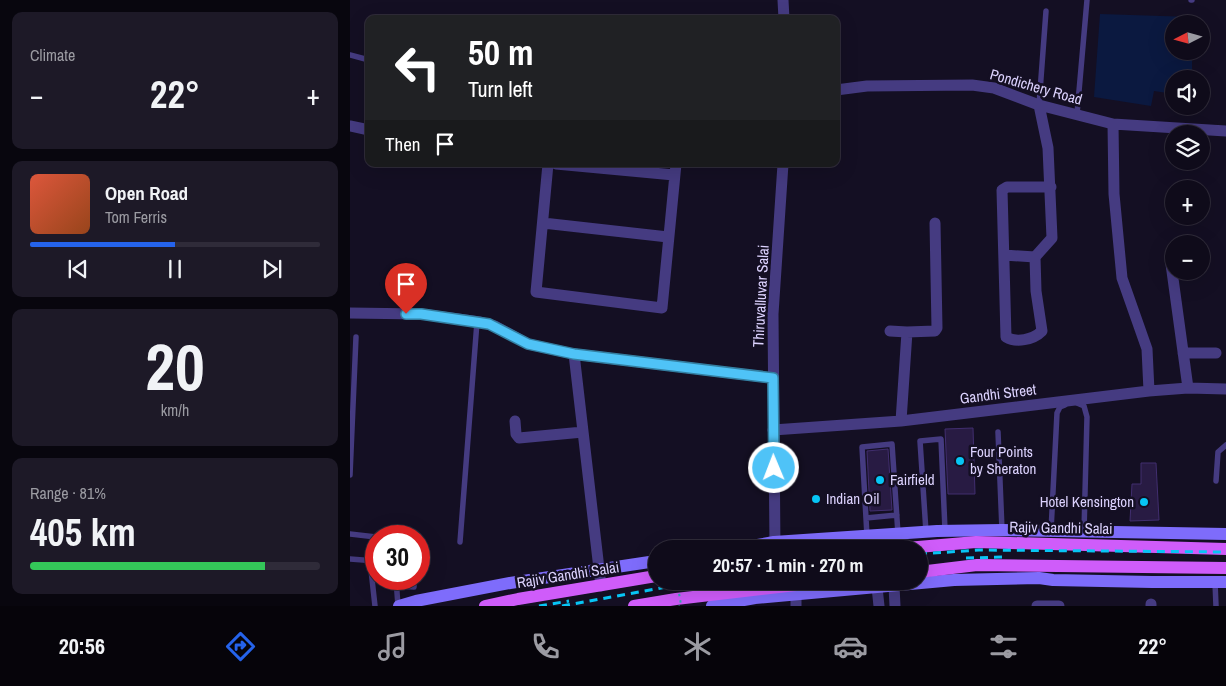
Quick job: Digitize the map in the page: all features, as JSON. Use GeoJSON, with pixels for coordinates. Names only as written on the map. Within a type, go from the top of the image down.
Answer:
{"type":"FeatureCollection","features":[{"type":"Feature","properties":{"kind":"main road","name":"Rajiv Gandhi Salai"},"geometry":{"type":"LineString","coordinates":[[928,546],[976,542],[1226,549]]}},
{"type":"Feature","properties":{"kind":"main road"},"geometry":{"type":"LineString","coordinates":[[928,571],[978,566],[1226,568]]}},
{"type":"Feature","properties":{"kind":"main road","name":"Rajiv Gandhi Salai"},"geometry":{"type":"LineString","coordinates":[[485,606],[648,577]]}},
{"type":"Feature","properties":{"kind":"main road"},"geometry":{"type":"LineString","coordinates":[[634,606],[676,599],[770,597],[796,590]]}},
{"type":"Feature","properties":{"kind":"street"},"geometry":{"type":"LineString","coordinates":[[783,0],[784,15]]}},
{"type":"Feature","properties":{"kind":"street","name":"Pondichery Road"},"geometry":{"type":"LineString","coordinates":[[840,90],[868,86],[972,85],[994,88],[1039,105],[1113,124],[1226,130]]}},
{"type":"Feature","properties":{"kind":"street"},"geometry":{"type":"LineString","coordinates":[[1039,105],[1048,148],[1050,187],[1052,238],[1035,256],[1036,291],[1042,331],[1037,336],[1012,340],[1006,337],[1002,190],[1007,186],[1050,187]]}},
{"type":"Feature","properties":{"kind":"street"},"geometry":{"type":"LineString","coordinates":[[1113,124],[1114,194],[1122,278],[1147,349],[1149,391]]}},
{"type":"Feature","properties":{"kind":"street"},"geometry":{"type":"LineString","coordinates":[[350,126],[365,129]]}},
{"type":"Feature","properties":{"kind":"street"},"geometry":{"type":"LineString","coordinates":[[548,167],[536,292],[662,308],[675,169],[627,167]]}},
{"type":"Feature","properties":{"kind":"street","name":"Thiruvalluvar Salai"},"geometry":{"type":"LineString","coordinates":[[774,540],[773,314],[783,167]]}},
{"type":"Feature","properties":{"kind":"street"},"geometry":{"type":"LineString","coordinates":[[543,222],[668,237]]}},
{"type":"Feature","properties":{"kind":"street"},"geometry":{"type":"LineString","coordinates":[[890,331],[935,331],[937,328],[935,223]]}},
{"type":"Feature","properties":{"kind":"street"},"geometry":{"type":"LineString","coordinates":[[1004,255],[1035,256]]}},
{"type":"Feature","properties":{"kind":"street"},"geometry":{"type":"LineString","coordinates":[[1174,280],[1188,388]]}},
{"type":"Feature","properties":{"kind":"street"},"geometry":{"type":"LineString","coordinates":[[350,313],[421,314],[478,322],[495,326],[528,344],[574,354],[773,378]]}},
{"type":"Feature","properties":{"kind":"street"},"geometry":{"type":"LineString","coordinates":[[901,421],[907,332]]}},
{"type":"Feature","properties":{"kind":"street"},"geometry":{"type":"LineString","coordinates":[[1184,353],[1216,353]]}},
{"type":"Feature","properties":{"kind":"street"},"geometry":{"type":"LineString","coordinates":[[574,354],[601,586]]}},
{"type":"Feature","properties":{"kind":"street","name":"Gandhi Street"},"geometry":{"type":"LineString","coordinates":[[773,430],[901,421],[1149,391],[1188,388],[1226,389]]}},
{"type":"Feature","properties":{"kind":"street"},"geometry":{"type":"LineString","coordinates":[[515,421],[516,434],[519,438],[583,432]]}},
{"type":"Feature","properties":{"kind":"street"},"geometry":{"type":"LineString","coordinates":[[830,540],[945,530],[1226,534]]}},
{"type":"Feature","properties":{"kind":"street"},"geometry":{"type":"LineString","coordinates":[[399,606],[510,582],[648,562]]}},
{"type":"Feature","properties":{"kind":"street"},"geometry":{"type":"LineString","coordinates":[[928,583],[954,580],[1039,578],[1221,582]]}},
{"type":"Feature","properties":{"kind":"street"},"geometry":{"type":"LineString","coordinates":[[770,597],[796,600],[858,590]]}},
{"type":"Feature","properties":{"kind":"street"},"geometry":{"type":"LineString","coordinates":[[877,590],[878,606]]}},
{"type":"Feature","properties":{"kind":"street"},"geometry":{"type":"LineString","coordinates":[[894,590],[895,606]]}},
{"type":"Feature","properties":{"kind":"street"},"geometry":{"type":"LineString","coordinates":[[712,606],[755,598]]}},
{"type":"Feature","properties":{"kind":"street"},"geometry":{"type":"LineString","coordinates":[[1037,606],[1059,606]]}},
{"type":"Feature","properties":{"kind":"lane"},"geometry":{"type":"LineString","coordinates":[[1077,114],[1087,0]]}},
{"type":"Feature","properties":{"kind":"lane"},"geometry":{"type":"LineString","coordinates":[[1039,105],[1046,11]]}},
{"type":"Feature","properties":{"kind":"lane"},"geometry":{"type":"LineString","coordinates":[[350,56],[365,59]]}},
{"type":"Feature","properties":{"kind":"lane"},"geometry":{"type":"LineString","coordinates":[[460,542],[478,322]]}},
{"type":"Feature","properties":{"kind":"lane"},"geometry":{"type":"LineString","coordinates":[[350,475],[356,337]]}},
{"type":"Feature","properties":{"kind":"lane"},"geometry":{"type":"LineString","coordinates":[[1051,531],[1057,413],[1063,406],[1076,403],[1084,406],[1087,417],[1084,532]]}},
{"type":"Feature","properties":{"kind":"lane"},"geometry":{"type":"LineString","coordinates":[[998,432],[1002,530]]}},
{"type":"Feature","properties":{"kind":"lane"},"geometry":{"type":"LineString","coordinates":[[926,532],[920,441],[941,439],[945,530]]}},
{"type":"Feature","properties":{"kind":"lane"},"geometry":{"type":"LineString","coordinates":[[867,536],[862,446],[892,444],[898,534]]}},
{"type":"Feature","properties":{"kind":"lane"},"geometry":{"type":"LineString","coordinates":[[1216,481],[1218,452],[1226,446]]}},
{"type":"Feature","properties":{"kind":"lane"},"geometry":{"type":"LineString","coordinates":[[866,518],[897,515]]}},
{"type":"Feature","properties":{"kind":"lane"},"geometry":{"type":"LineString","coordinates":[[350,534],[365,536]]}},
{"type":"Feature","properties":{"kind":"lane"},"geometry":{"type":"LineString","coordinates":[[350,560],[365,561]]}},
{"type":"Feature","properties":{"kind":"lane"},"geometry":{"type":"LineString","coordinates":[[1216,606],[1221,582]]}},
{"type":"Feature","properties":{"kind":"lane"},"geometry":{"type":"LineString","coordinates":[[375,590],[376,606]]}},
{"type":"Feature","properties":{"kind":"lane"},"geometry":{"type":"LineString","coordinates":[[397,590],[399,606]]}},
{"type":"Feature","properties":{"kind":"path"},"geometry":{"type":"LineString","coordinates":[[678,590],[681,606],[679,606]]}},
{"type":"Feature","properties":{"kind":"water"},"geometry":{"type":"Polygon","coordinates":[[[1100,14],[1165,16],[1165,60],[1192,60],[1192,70],[1165,70],[1165,93],[1154,91],[1151,106],[1094,97],[1100,14]]]}},
{"type":"Feature","properties":{"kind":"building","name":"Four Points by Sheraton"},"geometry":{"type":"Polygon","coordinates":[[[973,428],[975,494],[948,494],[945,429],[973,428]]]}},
{"type":"Feature","properties":{"kind":"building","name":"Fairfield"},"geometry":{"type":"Polygon","coordinates":[[[888,449],[892,510],[870,511],[867,451],[888,449]]]}},
{"type":"Feature","properties":{"kind":"building","name":"Hotel Kensington"},"geometry":{"type":"Polygon","coordinates":[[[1141,463],[1156,463],[1159,520],[1130,521],[1132,484],[1141,484],[1141,463]]]}},
{"type":"Feature","properties":{"kind":"railway"},"geometry":{"type":"LineString","coordinates":[[928,553],[979,550],[1226,552]]}},
{"type":"Feature","properties":{"kind":"railway"},"geometry":{"type":"LineString","coordinates":[[966,558],[1004,557]]}},
{"type":"Feature","properties":{"kind":"railway"},"geometry":{"type":"LineString","coordinates":[[562,606],[650,590]]}},
{"type":"Feature","properties":{"kind":"railway"},"geometry":{"type":"LineString","coordinates":[[539,606],[569,601]]}},
{"type":"Feature","properties":{"kind":"place","name":"Four Points by Sheraton"},"geometry":{"type":"Point","coordinates":[960,461]}},
{"type":"Feature","properties":{"kind":"place","name":"Fairfield"},"geometry":{"type":"Point","coordinates":[880,480]}},
{"type":"Feature","properties":{"kind":"place","name":"Indian Oil"},"geometry":{"type":"Point","coordinates":[816,499]}},
{"type":"Feature","properties":{"kind":"place","name":"Hotel Kensington"},"geometry":{"type":"Point","coordinates":[1144,502]}},
{"type":"Feature","properties":{"kind":"route"},"geometry":{"type":"LineString","coordinates":[[406,314],[421,314],[489,324],[528,344],[574,354],[773,378],[774,468]]}}]}
